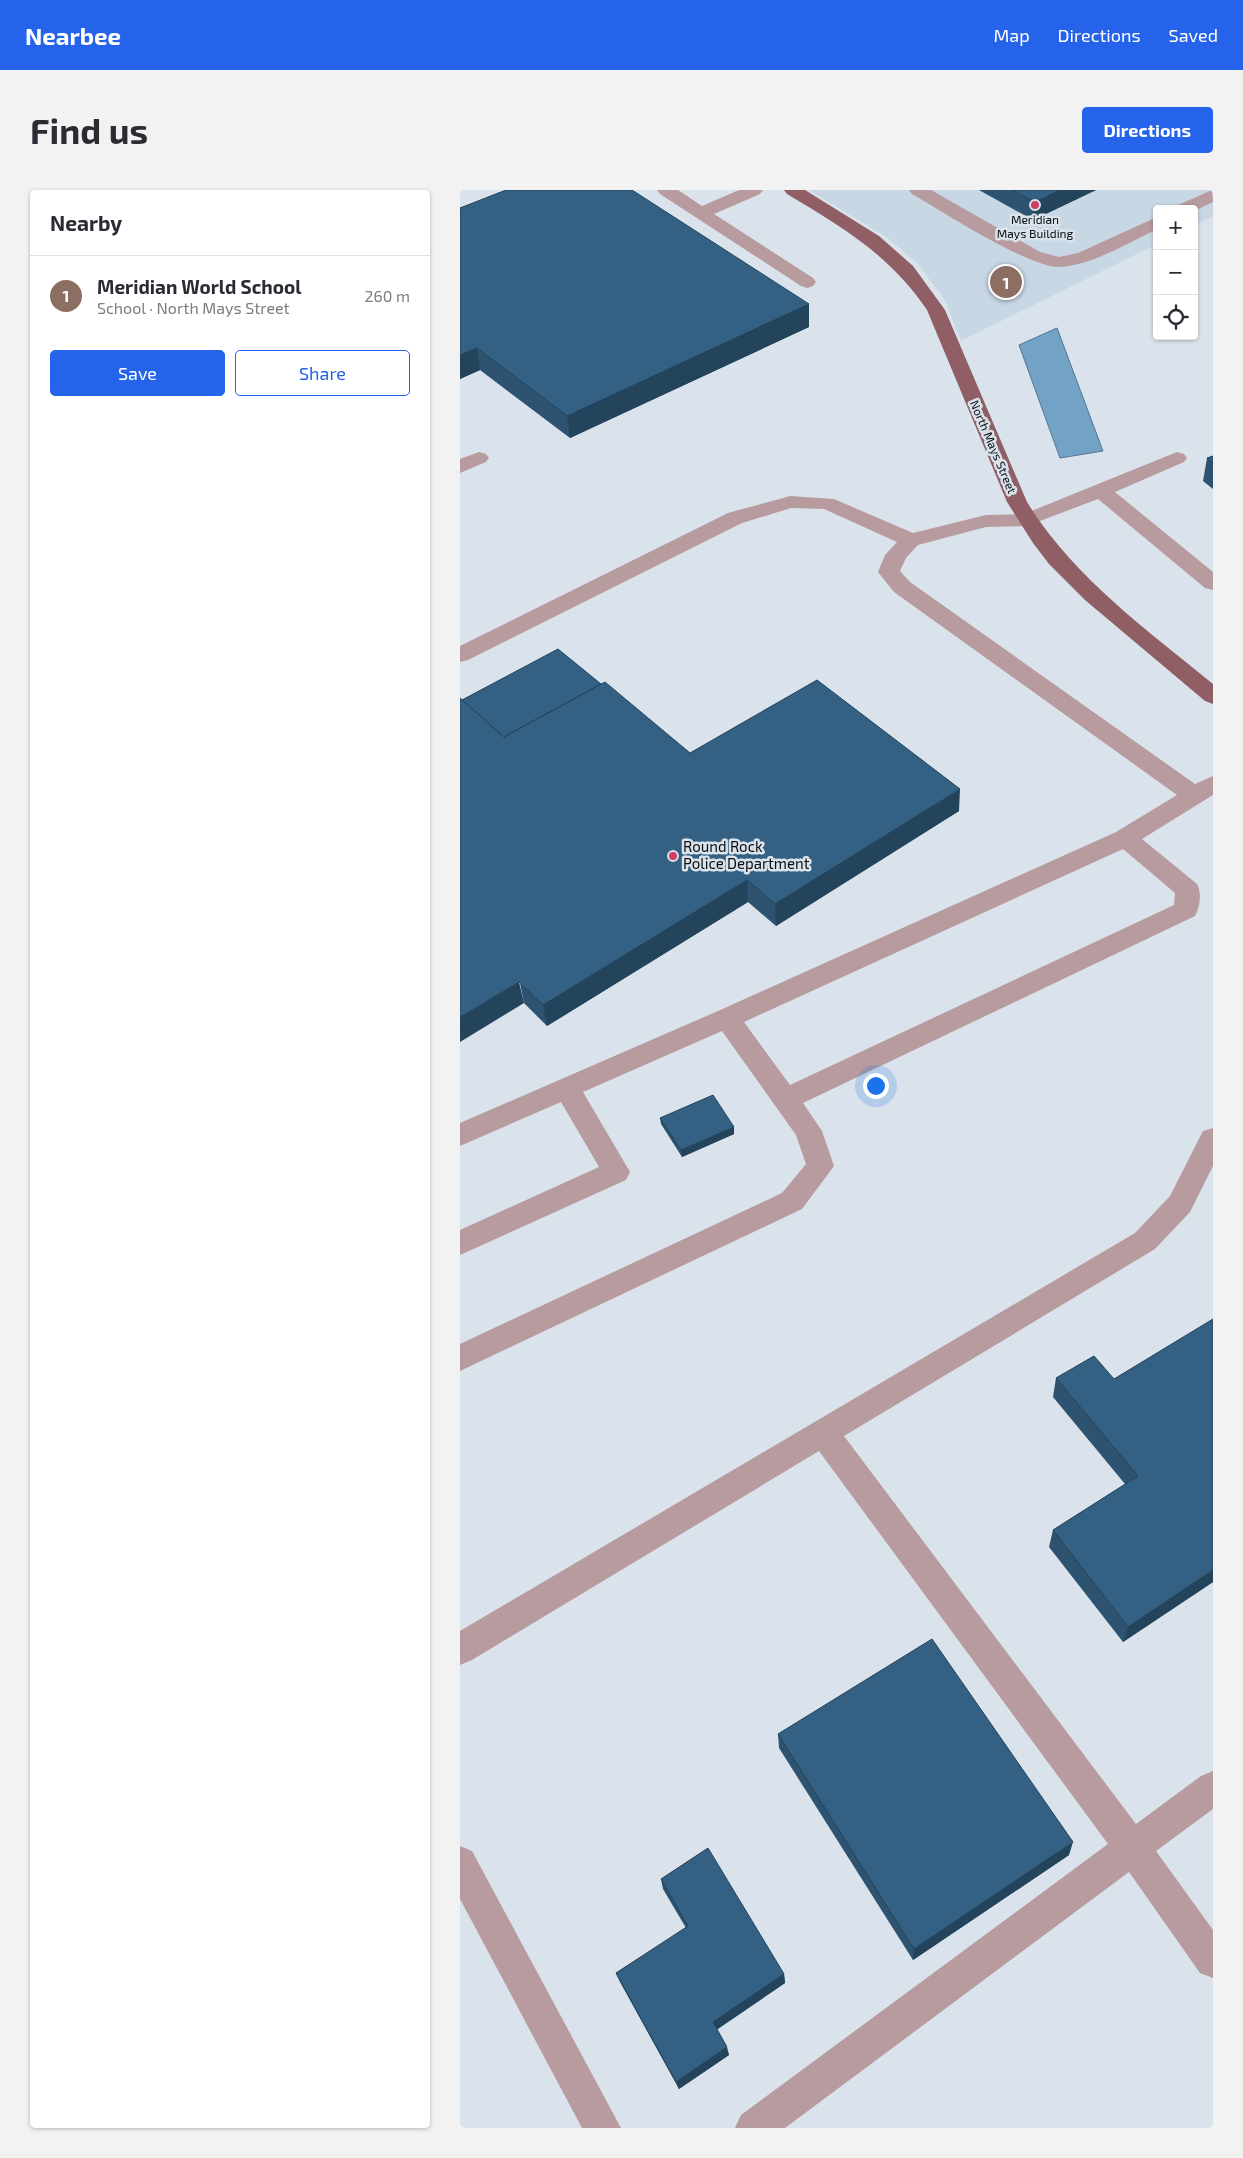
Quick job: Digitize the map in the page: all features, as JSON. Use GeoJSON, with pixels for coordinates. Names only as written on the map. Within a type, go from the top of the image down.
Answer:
{"type":"FeatureCollection","features":[{"type":"Feature","properties":{"kind":"main road","name":"North Mays Street"},"geometry":{"type":"LineString","coordinates":[[792,190],[881,246],[904,266],[922,287],[936,310],[1017,502],[1027,520],[1056,558],[1080,583],[1213,696]]}},
{"type":"Feature","properties":{"kind":"lane"},"geometry":{"type":"LineString","coordinates":[[666,190],[807,282]]}},
{"type":"Feature","properties":{"kind":"lane"},"geometry":{"type":"LineString","coordinates":[[701,212],[754,190]]}},
{"type":"Feature","properties":{"kind":"lane"},"geometry":{"type":"LineString","coordinates":[[918,190],[1034,256],[1059,262],[1083,258],[1153,224]]}},
{"type":"Feature","properties":{"kind":"lane"},"geometry":{"type":"LineString","coordinates":[[1192,205],[1213,195]]}},
{"type":"Feature","properties":{"kind":"lane"},"geometry":{"type":"LineString","coordinates":[[460,467],[479,458]]}},
{"type":"Feature","properties":{"kind":"lane"},"geometry":{"type":"LineString","coordinates":[[460,1135],[726,1018],[1125,838],[1203,789],[902,587],[889,572],[896,556],[911,540],[986,521],[1027,520],[1177,458]]}},
{"type":"Feature","properties":{"kind":"lane"},"geometry":{"type":"LineString","coordinates":[[1101,491],[1213,584]]}},
{"type":"Feature","properties":{"kind":"lane"},"geometry":{"type":"LineString","coordinates":[[460,655],[735,518],[790,502],[828,503],[911,540]]}},
{"type":"Feature","properties":{"kind":"lane"},"geometry":{"type":"LineString","coordinates":[[785,1099],[1186,910],[1188,890],[1125,838]]}},
{"type":"Feature","properties":{"kind":"lane"},"geometry":{"type":"LineString","coordinates":[[460,1358],[792,1201],[820,1166],[808,1131],[726,1018]]}},
{"type":"Feature","properties":{"kind":"lane"},"geometry":{"type":"LineString","coordinates":[[460,1243],[616,1172],[567,1088]]}},
{"type":"Feature","properties":{"kind":"lane"},"geometry":{"type":"LineString","coordinates":[[460,1649],[1145,1241],[1180,1204],[1213,1139]]}},
{"type":"Feature","properties":{"kind":"lane"},"geometry":{"type":"LineString","coordinates":[[822,1434],[1132,1847],[1213,1960]]}},
{"type":"Feature","properties":{"kind":"lane"},"geometry":{"type":"LineString","coordinates":[[754,2128],[1213,1788]]}},
{"type":"Feature","properties":{"kind":"lane"},"geometry":{"type":"LineString","coordinates":[[460,1863],[602,2128]]}},
{"type":"Feature","properties":{"kind":"shaded area"},"geometry":{"type":"Polygon","coordinates":[[[809,190],[1213,190],[1213,216],[1198,223],[1198,205],[1153,205],[1153,246],[961,341],[945,300],[918,264],[888,238],[809,190]]]}},
{"type":"Feature","properties":{"kind":"water"},"geometry":{"type":"Polygon","coordinates":[[[1057,328],[1103,451],[1060,458],[1019,345],[1057,328]]]}},
{"type":"Feature","properties":{"kind":"building"},"geometry":{"type":"Polygon","coordinates":[[[506,190],[632,190],[809,304],[567,416],[477,348],[460,355],[460,208],[506,190]]]}},
{"type":"Feature","properties":{"kind":"building"},"geometry":{"type":"Polygon","coordinates":[[[1013,190],[1060,190],[1035,202],[1013,190]]]}},
{"type":"Feature","properties":{"kind":"building"},"geometry":{"type":"Polygon","coordinates":[[[1213,456],[1213,463],[1207,458],[1213,456]]]}},
{"type":"Feature","properties":{"kind":"building"},"geometry":{"type":"Polygon","coordinates":[[[558,649],[601,684],[504,737],[462,700],[558,649]]]}},
{"type":"Feature","properties":{"kind":"building","name":"Round Rock Police Department"},"geometry":{"type":"Polygon","coordinates":[[[817,680],[960,789],[775,904],[747,880],[543,1005],[519,982],[460,1017],[460,698],[504,737],[605,682],[690,753],[817,680]]]}},
{"type":"Feature","properties":{"kind":"building"},"geometry":{"type":"Polygon","coordinates":[[[713,1095],[734,1127],[681,1150],[660,1118],[713,1095]]]}},
{"type":"Feature","properties":{"kind":"building"},"geometry":{"type":"Polygon","coordinates":[[[1213,1319],[1213,1570],[1128,1627],[1053,1530],[1138,1476],[1056,1378],[1094,1356],[1114,1379],[1213,1319]]]}},
{"type":"Feature","properties":{"kind":"building"},"geometry":{"type":"Polygon","coordinates":[[[932,1639],[1073,1842],[914,1949],[778,1734],[932,1639]]]}},
{"type":"Feature","properties":{"kind":"building"},"geometry":{"type":"Polygon","coordinates":[[[708,1848],[784,1974],[713,2022],[727,2047],[676,2082],[616,1973],[688,1926],[661,1879],[708,1848]]]}},
{"type":"Feature","properties":{"kind":"place","name":"Meridian Mays Building"},"geometry":{"type":"Point","coordinates":[1035,205]}},
{"type":"Feature","properties":{"kind":"place","name":"Meridian World School"},"geometry":{"type":"Point","coordinates":[1006,282]}},
{"type":"Feature","properties":{"kind":"place","name":"Round Rock Police Department"},"geometry":{"type":"Point","coordinates":[673,856]}}]}
